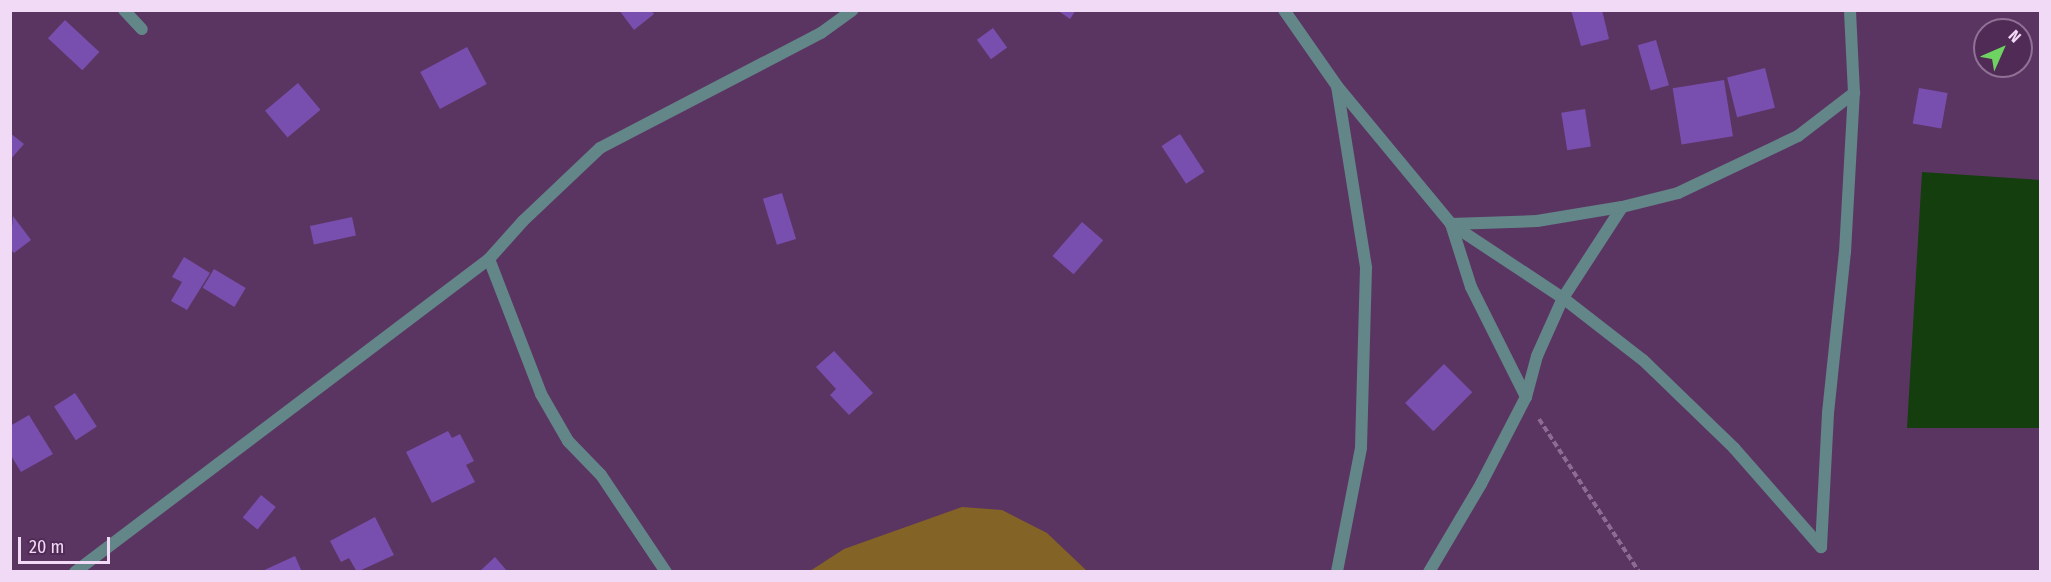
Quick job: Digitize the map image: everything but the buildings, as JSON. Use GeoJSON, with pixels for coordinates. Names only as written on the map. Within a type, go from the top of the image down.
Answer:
{"type":"FeatureCollection","features":[{"type":"Feature","properties":{"kind":"street"},"geometry":{"type":"LineString","coordinates":[[124,10],[142,28]]}},
{"type":"Feature","properties":{"kind":"street"},"geometry":{"type":"LineString","coordinates":[[75,572],[489,259],[523,221],[600,148],[821,33],[853,10]]}},
{"type":"Feature","properties":{"kind":"street"},"geometry":{"type":"LineString","coordinates":[[1284,10],[1336,86],[1451,224],[1563,298],[1643,360],[1734,448],[1821,547],[1828,413],[1845,252],[1854,93],[1850,10]]}},
{"type":"Feature","properties":{"kind":"street"},"geometry":{"type":"LineString","coordinates":[[1336,86],[1366,268],[1361,448],[1337,572]]}},
{"type":"Feature","properties":{"kind":"street"},"geometry":{"type":"LineString","coordinates":[[1451,224],[1537,221],[1622,207],[1678,193],[1798,136],[1854,93]]}},
{"type":"Feature","properties":{"kind":"street"},"geometry":{"type":"LineString","coordinates":[[1429,572],[1481,484],[1526,397],[1537,356],[1563,298],[1622,207]]}},
{"type":"Feature","properties":{"kind":"street"},"geometry":{"type":"LineString","coordinates":[[1451,224],[1471,287],[1526,397]]}},
{"type":"Feature","properties":{"kind":"street"},"geometry":{"type":"LineString","coordinates":[[489,259],[541,394],[568,441],[601,475],[666,572]]}},
{"type":"Feature","properties":{"kind":"path"},"geometry":{"type":"LineString","coordinates":[[1526,397],[1563,462],[1639,572]]}},
{"type":"Feature","properties":{"kind":"shaded area"},"geometry":{"type":"Polygon","coordinates":[[[1922,172],[2040,180],[2040,428],[1907,428],[1922,172]]]}},
{"type":"Feature","properties":{"kind":"shaded area"},"geometry":{"type":"Polygon","coordinates":[[[962,507],[1002,510],[1047,533],[1087,571],[810,571],[844,549],[962,507]]]}}]}
